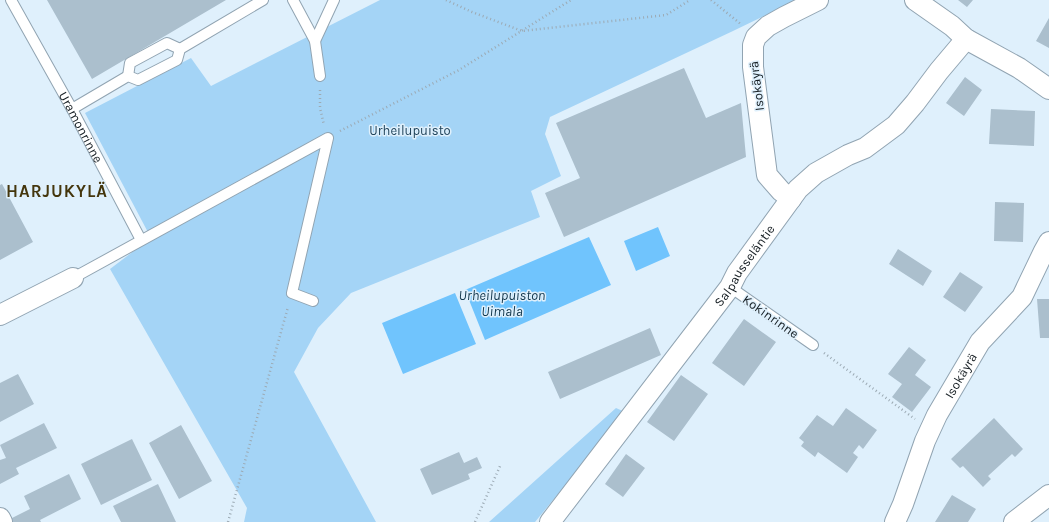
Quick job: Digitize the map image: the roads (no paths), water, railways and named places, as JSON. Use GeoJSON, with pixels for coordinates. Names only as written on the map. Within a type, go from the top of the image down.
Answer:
{"type":"FeatureCollection","features":[{"type":"Feature","properties":{"kind":"street","name":"Isokäyrä"},"geometry":{"type":"LineString","coordinates":[[791,199],[781,191],[767,175],[752,56],[753,45],[756,37],[768,26],[784,16],[818,0]]}},
{"type":"Feature","properties":{"kind":"street"},"geometry":{"type":"LineString","coordinates":[[915,0],[952,26],[966,39],[1019,68],[1049,89]]}},
{"type":"Feature","properties":{"kind":"street","name":"Salpausseläntie"},"geometry":{"type":"LineString","coordinates":[[550,522],[730,286],[737,273],[798,189],[816,173],[848,155],[865,148],[896,125],[966,39]]}},
{"type":"Feature","properties":{"kind":"street","name":"Isokäyrä"},"geometry":{"type":"LineString","coordinates":[[895,522],[937,415],[980,342],[1022,297],[1049,242]]}},
{"type":"Feature","properties":{"kind":"street"},"geometry":{"type":"LineString","coordinates":[[0,315],[72,278]]}},
{"type":"Feature","properties":{"kind":"street"},"geometry":{"type":"LineString","coordinates":[[1014,522],[1049,495]]}},
{"type":"Feature","properties":{"kind":"street"},"geometry":{"type":"LineString","coordinates":[[0,518],[2,522]]}},
{"type":"Feature","properties":{"kind":"lane","name":"Uramonrinne"},"geometry":{"type":"LineString","coordinates":[[12,0],[72,109],[141,240]]}},
{"type":"Feature","properties":{"kind":"lane"},"geometry":{"type":"LineString","coordinates":[[128,76],[138,80],[177,60],[180,48],[263,0]]}},
{"type":"Feature","properties":{"kind":"lane"},"geometry":{"type":"LineString","coordinates":[[293,0],[315,41],[320,76]]}},
{"type":"Feature","properties":{"kind":"lane"},"geometry":{"type":"LineString","coordinates":[[315,41],[334,0]]}},
{"type":"Feature","properties":{"kind":"lane"},"geometry":{"type":"LineString","coordinates":[[128,76],[130,63],[167,43],[180,48]]}},
{"type":"Feature","properties":{"kind":"lane"},"geometry":{"type":"LineString","coordinates":[[72,109],[128,76]]}},
{"type":"Feature","properties":{"kind":"lane"},"geometry":{"type":"LineString","coordinates":[[72,278],[328,138],[292,293],[313,301]]}},
{"type":"Feature","properties":{"kind":"lane","name":"Kokinrinne"},"geometry":{"type":"LineString","coordinates":[[730,286],[813,345]]}},
{"type":"Feature","properties":{"kind":"water"},"geometry":{"type":"Polygon","coordinates":[[[658,227],[670,256],[636,271],[624,241],[658,227]]]}},
{"type":"Feature","properties":{"kind":"water","name":"Urheilupuiston Uimala"},"geometry":{"type":"Polygon","coordinates":[[[589,237],[611,285],[485,340],[465,290],[589,237]]]}},
{"type":"Feature","properties":{"kind":"water"},"geometry":{"type":"Polygon","coordinates":[[[455,293],[476,344],[403,374],[382,323],[455,293]]]}},
{"type":"Feature","properties":{"kind":"district","name":"HARJUKYLÄ"},"geometry":{"type":"Point","coordinates":[57,191]}},
{"type":"Feature","properties":{"kind":"park label","name":"Urheilupuisto"},"geometry":{"type":"Point","coordinates":[410,130]}}]}
